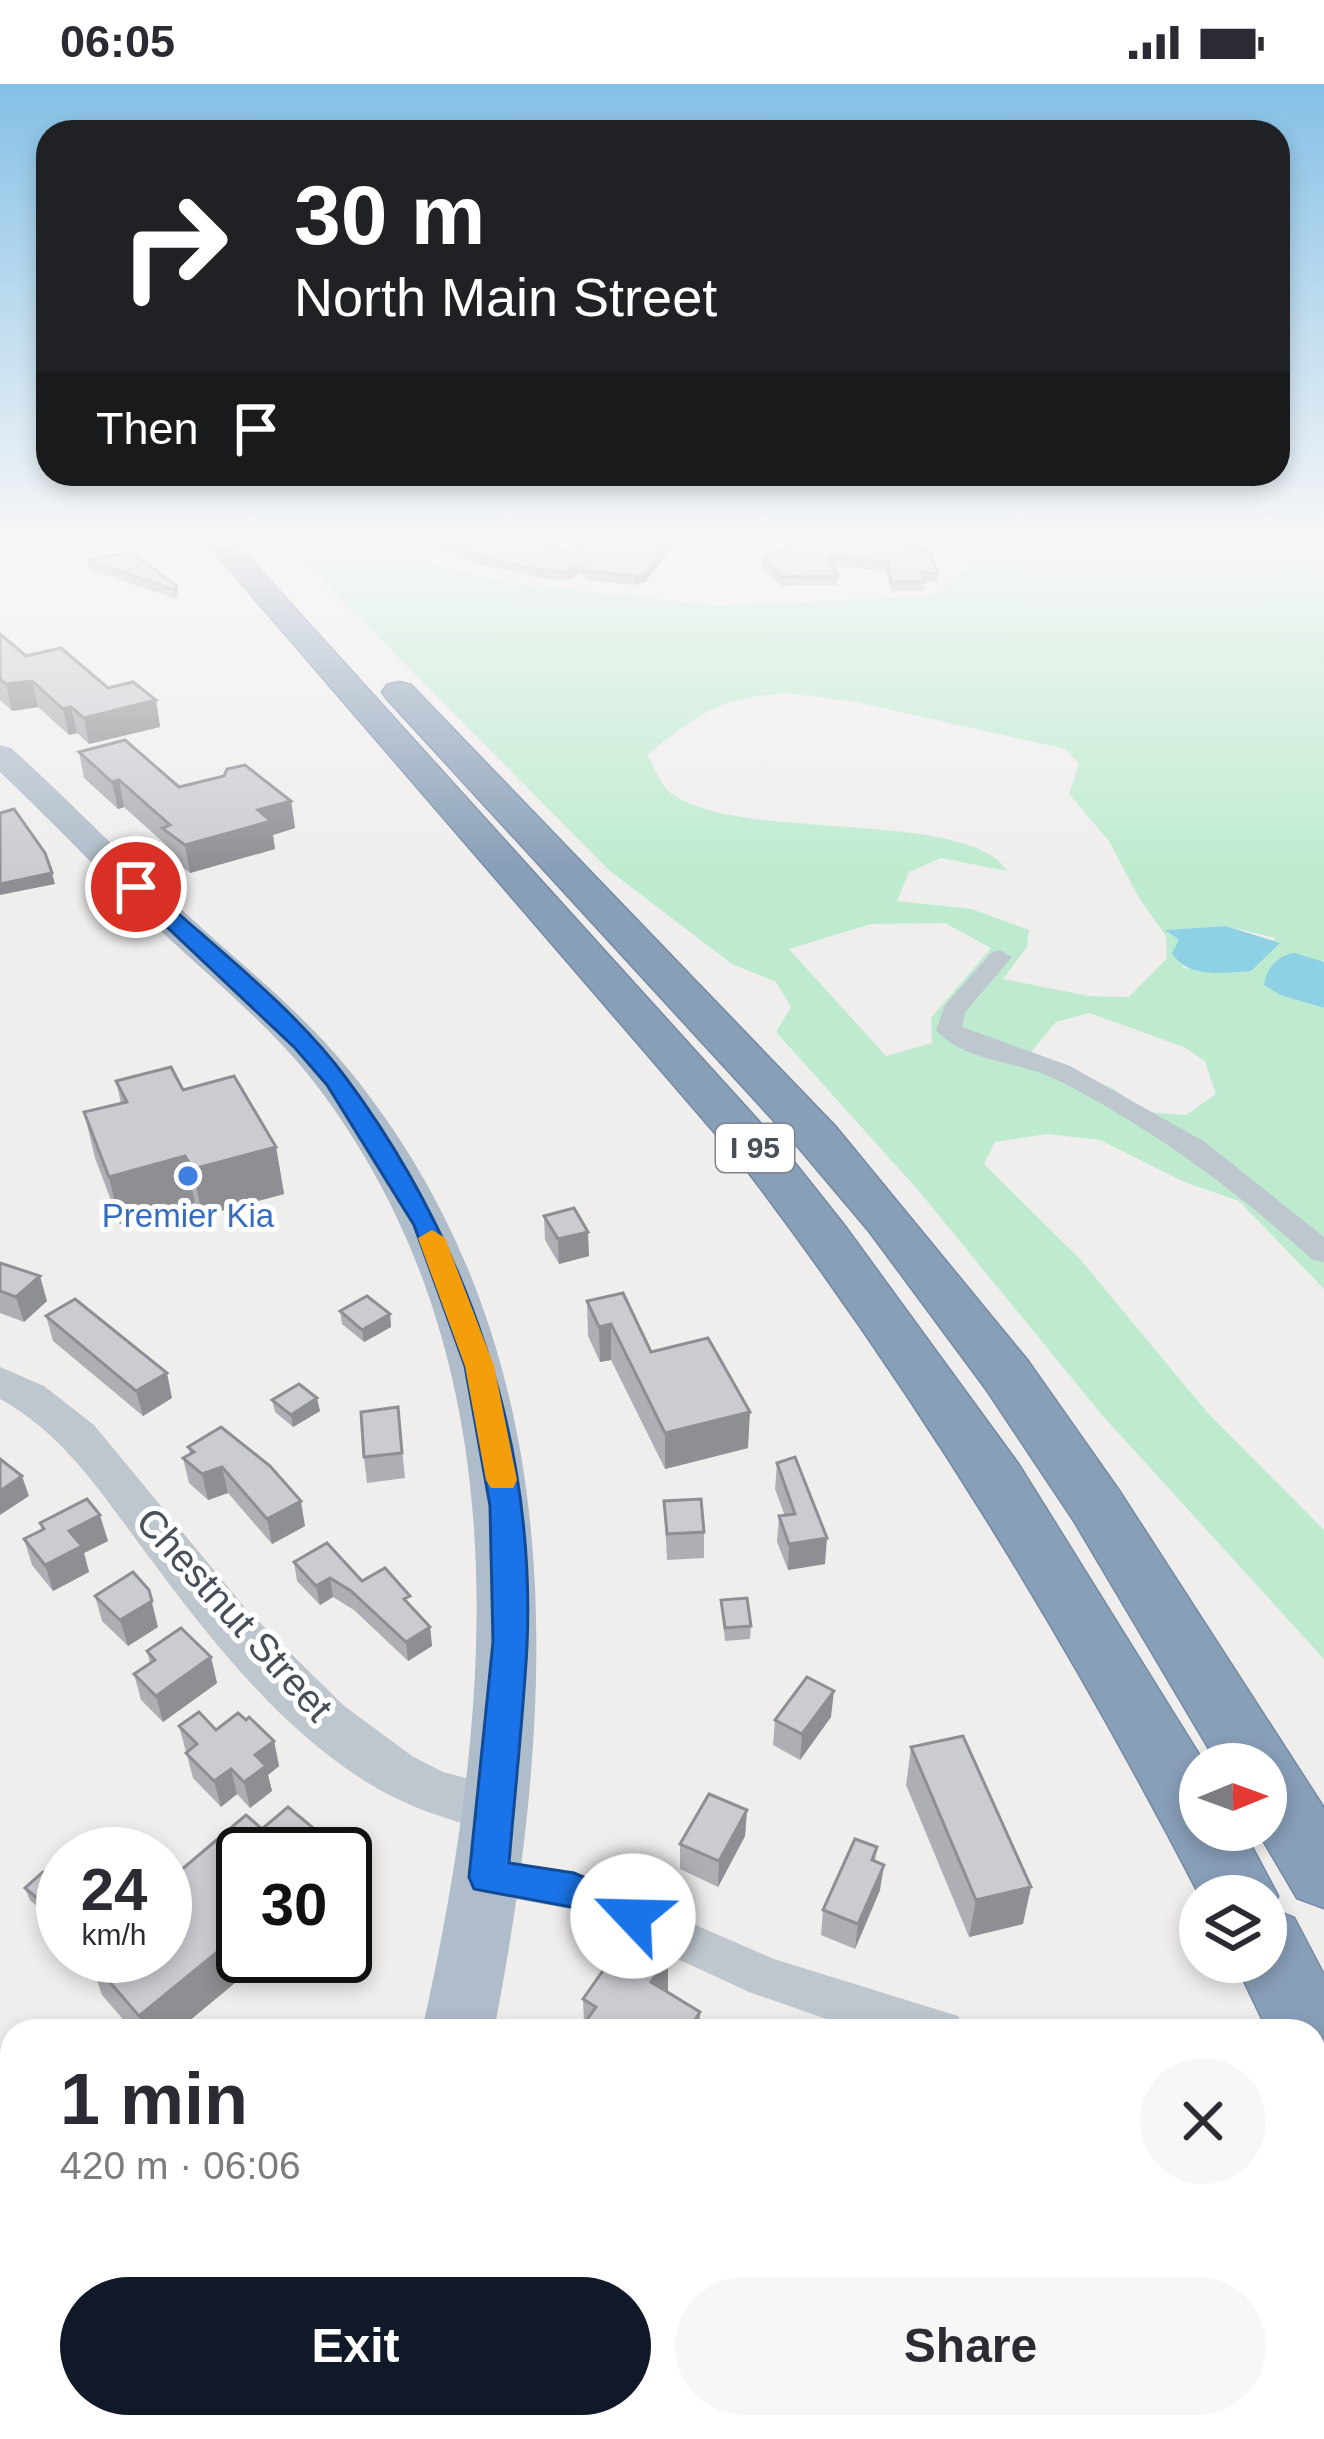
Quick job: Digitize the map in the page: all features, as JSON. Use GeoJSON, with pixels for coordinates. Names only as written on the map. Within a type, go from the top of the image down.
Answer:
{"type":"FeatureCollection","features":[{"type":"Feature","properties":{"kind":"highway","name":"I 95"},"geometry":{"type":"LineString","coordinates":[[316,651],[749,1140],[841,1253],[984,1459],[1179,1785]]}},
{"type":"Feature","properties":{"kind":"highway","name":"I 95"},"geometry":{"type":"LineString","coordinates":[[361,651],[770,1087],[888,1220],[1007,1375],[1083,1487],[1243,1743]]}},
{"type":"Feature","properties":{"kind":"highway"},"geometry":{"type":"LineString","coordinates":[[1287,1814],[1324,1874]]}},
{"type":"Feature","properties":{"kind":"highway"},"geometry":{"type":"LineString","coordinates":[[1286,1983],[1304,2019]]}},
{"type":"Feature","properties":{"kind":"main road"},"geometry":{"type":"LineString","coordinates":[[0,755],[304,1043],[364,1121],[427,1225],[480,1366],[506,1506],[510,1642],[488,1877],[460,2019]]}},
{"type":"Feature","properties":{"kind":"street"},"geometry":{"type":"LineString","coordinates":[[1000,957],[953,1010],[950,1030],[967,1041],[1061,1072],[1196,1148],[1324,1253]]}},
{"type":"Feature","properties":{"kind":"street","name":"Chestnut Street"},"geometry":{"type":"LineString","coordinates":[[0,1382],[26,1393],[89,1442],[179,1562],[292,1687],[366,1752],[423,1788],[497,1807]]}},
{"type":"Feature","properties":{"kind":"street"},"geometry":{"type":"LineString","coordinates":[[488,1877],[574,1891],[765,1977],[895,2019]]}},
{"type":"Feature","properties":{"kind":"green space"},"geometry":{"type":"Polygon","coordinates":[[[392,651],[1324,651],[1324,962],[1285,954],[1264,984],[1280,995],[1324,1008],[1324,1289],[1239,1201],[1187,1183],[1100,1140],[1047,1134],[995,1142],[984,1164],[1080,1259],[1206,1411],[1324,1530],[1324,1659],[1102,1415],[918,1190],[776,1032],[791,1007],[776,982],[732,964],[610,871],[392,651]],[[788,693],[727,703],[682,728],[647,755],[661,781],[672,794],[704,809],[747,818],[948,839],[984,852],[1007,871],[941,858],[909,872],[897,901],[972,909],[1029,930],[1027,947],[1003,979],[1089,996],[1129,997],[1167,958],[1166,936],[1139,898],[1109,841],[1069,794],[1079,764],[1065,749],[857,702],[788,693]],[[945,923],[871,924],[789,949],[886,1056],[932,1043],[931,1018],[991,948],[945,923]],[[1226,926],[1165,930],[1179,940],[1183,968],[1251,971],[1275,938],[1226,926]],[[1089,1013],[1056,1022],[1031,1052],[1114,1089],[1146,1112],[1186,1115],[1216,1094],[1205,1061],[1184,1047],[1089,1013]]]}},
{"type":"Feature","properties":{"kind":"water"},"geometry":{"type":"Polygon","coordinates":[[[1226,926],[1280,943],[1251,971],[1197,971],[1172,953],[1179,940],[1165,930],[1226,926]]]}},
{"type":"Feature","properties":{"kind":"water"},"geometry":{"type":"Polygon","coordinates":[[[1295,953],[1324,962],[1324,1008],[1280,995],[1264,985],[1274,963],[1295,953]]]}},
{"type":"Feature","properties":{"kind":"building"},"geometry":{"type":"Polygon","coordinates":[[[0,651],[20,651],[26,656],[64,651],[108,688],[133,682],[156,700],[84,718],[71,707],[63,709],[32,681],[6,684],[0,679],[0,651]]]}},
{"type":"Feature","properties":{"kind":"building"},"geometry":{"type":"Polygon","coordinates":[[[125,740],[179,787],[224,776],[227,769],[245,765],[291,801],[258,810],[271,821],[185,845],[162,828],[170,825],[119,780],[112,782],[79,752],[125,740]]]}},
{"type":"Feature","properties":{"kind":"building"},"geometry":{"type":"Polygon","coordinates":[[[14,809],[45,853],[52,873],[0,884],[0,813],[14,809]]]}},
{"type":"Feature","properties":{"kind":"building"},"geometry":{"type":"Polygon","coordinates":[[[171,1067],[183,1090],[234,1076],[276,1147],[193,1169],[185,1156],[109,1177],[84,1112],[127,1102],[116,1081],[171,1067]]]}},
{"type":"Feature","properties":{"kind":"building"},"geometry":{"type":"Polygon","coordinates":[[[574,1208],[588,1232],[558,1239],[544,1216],[574,1208]]]}},
{"type":"Feature","properties":{"kind":"building"},"geometry":{"type":"Polygon","coordinates":[[[0,1263],[40,1276],[16,1297],[0,1291],[0,1263]]]}},
{"type":"Feature","properties":{"kind":"building"},"geometry":{"type":"Polygon","coordinates":[[[623,1293],[651,1352],[708,1338],[750,1412],[665,1433],[611,1324],[599,1327],[587,1301],[623,1293]]]}},
{"type":"Feature","properties":{"kind":"building"},"geometry":{"type":"Polygon","coordinates":[[[367,1296],[390,1314],[362,1330],[340,1311],[367,1296]]]}},
{"type":"Feature","properties":{"kind":"building"},"geometry":{"type":"Polygon","coordinates":[[[75,1299],[167,1373],[136,1391],[46,1316],[75,1299]]]}},
{"type":"Feature","properties":{"kind":"building"},"geometry":{"type":"Polygon","coordinates":[[[299,1384],[317,1398],[291,1415],[272,1400],[299,1384]]]}},
{"type":"Feature","properties":{"kind":"building"},"geometry":{"type":"Polygon","coordinates":[[[398,1407],[402,1453],[364,1457],[361,1412],[398,1407]]]}},
{"type":"Feature","properties":{"kind":"building"},"geometry":{"type":"Polygon","coordinates":[[[221,1427],[270,1466],[301,1501],[267,1519],[222,1467],[202,1474],[183,1458],[194,1452],[188,1447],[221,1427]]]}},
{"type":"Feature","properties":{"kind":"building"},"geometry":{"type":"Polygon","coordinates":[[[795,1457],[827,1538],[789,1544],[779,1516],[795,1514],[777,1463],[795,1457]]]}},
{"type":"Feature","properties":{"kind":"building"},"geometry":{"type":"Polygon","coordinates":[[[0,1459],[22,1476],[0,1491],[0,1459]]]}},
{"type":"Feature","properties":{"kind":"building"},"geometry":{"type":"Polygon","coordinates":[[[87,1499],[100,1515],[69,1531],[82,1546],[45,1565],[24,1539],[44,1529],[40,1523],[87,1499]]]}},
{"type":"Feature","properties":{"kind":"building"},"geometry":{"type":"Polygon","coordinates":[[[701,1499],[704,1532],[667,1534],[664,1501],[701,1499]]]}},
{"type":"Feature","properties":{"kind":"building"},"geometry":{"type":"Polygon","coordinates":[[[327,1543],[362,1581],[385,1568],[410,1596],[404,1599],[430,1627],[406,1642],[351,1591],[330,1578],[316,1586],[294,1562],[327,1543]]]}},
{"type":"Feature","properties":{"kind":"building"},"geometry":{"type":"Polygon","coordinates":[[[133,1572],[152,1601],[120,1620],[95,1596],[133,1572]]]}},
{"type":"Feature","properties":{"kind":"building"},"geometry":{"type":"Polygon","coordinates":[[[747,1598],[751,1626],[725,1628],[721,1600],[747,1598]]]}},
{"type":"Feature","properties":{"kind":"building"},"geometry":{"type":"Polygon","coordinates":[[[181,1628],[211,1657],[156,1696],[134,1674],[155,1660],[147,1651],[181,1628]]]}},
{"type":"Feature","properties":{"kind":"building"},"geometry":{"type":"Polygon","coordinates":[[[807,1677],[834,1691],[802,1734],[775,1720],[807,1677]]]}},
{"type":"Feature","properties":{"kind":"building"},"geometry":{"type":"Polygon","coordinates":[[[199,1712],[216,1730],[238,1713],[246,1720],[249,1717],[274,1741],[255,1755],[266,1766],[244,1782],[231,1769],[214,1781],[186,1753],[197,1744],[179,1726],[199,1712]]]}},
{"type":"Feature","properties":{"kind":"building"},"geometry":{"type":"Polygon","coordinates":[[[963,1736],[1031,1887],[976,1900],[911,1747],[963,1736]]]}},
{"type":"Feature","properties":{"kind":"building"},"geometry":{"type":"Polygon","coordinates":[[[709,1794],[747,1810],[719,1861],[680,1844],[709,1794]]]}},
{"type":"Feature","properties":{"kind":"building"},"geometry":{"type":"Polygon","coordinates":[[[288,1807],[312,1827],[264,1827],[288,1807]]]}},
{"type":"Feature","properties":{"kind":"building"},"geometry":{"type":"Polygon","coordinates":[[[246,1815],[260,1827],[232,1827],[246,1815]]]}},
{"type":"Feature","properties":{"kind":"building"},"geometry":{"type":"Polygon","coordinates":[[[855,1839],[877,1847],[872,1860],[884,1865],[858,1924],[823,1910],[855,1839]]]}},
{"type":"Feature","properties":{"kind":"building"},"geometry":{"type":"Polygon","coordinates":[[[216,1840],[216,1953],[192,1973],[192,1861],[216,1840]]]}},
{"type":"Feature","properties":{"kind":"building"},"geometry":{"type":"Polygon","coordinates":[[[36,1878],[36,1897],[25,1888],[36,1878]]]}},
{"type":"Feature","properties":{"kind":"building"},"geometry":{"type":"Polygon","coordinates":[[[628,1935],[668,1959],[651,1982],[700,2012],[695,2019],[587,2019],[596,2007],[583,1999],[628,1935]]]}},
{"type":"Feature","properties":{"kind":"building"},"geometry":{"type":"Polygon","coordinates":[[[111,1983],[179,1983],[139,2016],[111,1983]]]}},
{"type":"Feature","properties":{"kind":"slow traffic"},"geometry":{"type":"LineString","coordinates":[[432,1238],[480,1366],[502,1480]]}},
{"type":"Feature","properties":{"kind":"place","name":"Premier Kia"},"geometry":{"type":"Point","coordinates":[188,1176]}},
{"type":"Feature","properties":{"kind":"route"},"geometry":{"type":"LineString","coordinates":[[136,887],[304,1043],[364,1121],[427,1225],[480,1366],[506,1506],[510,1642],[488,1877],[574,1891],[633,1916]]}}]}
